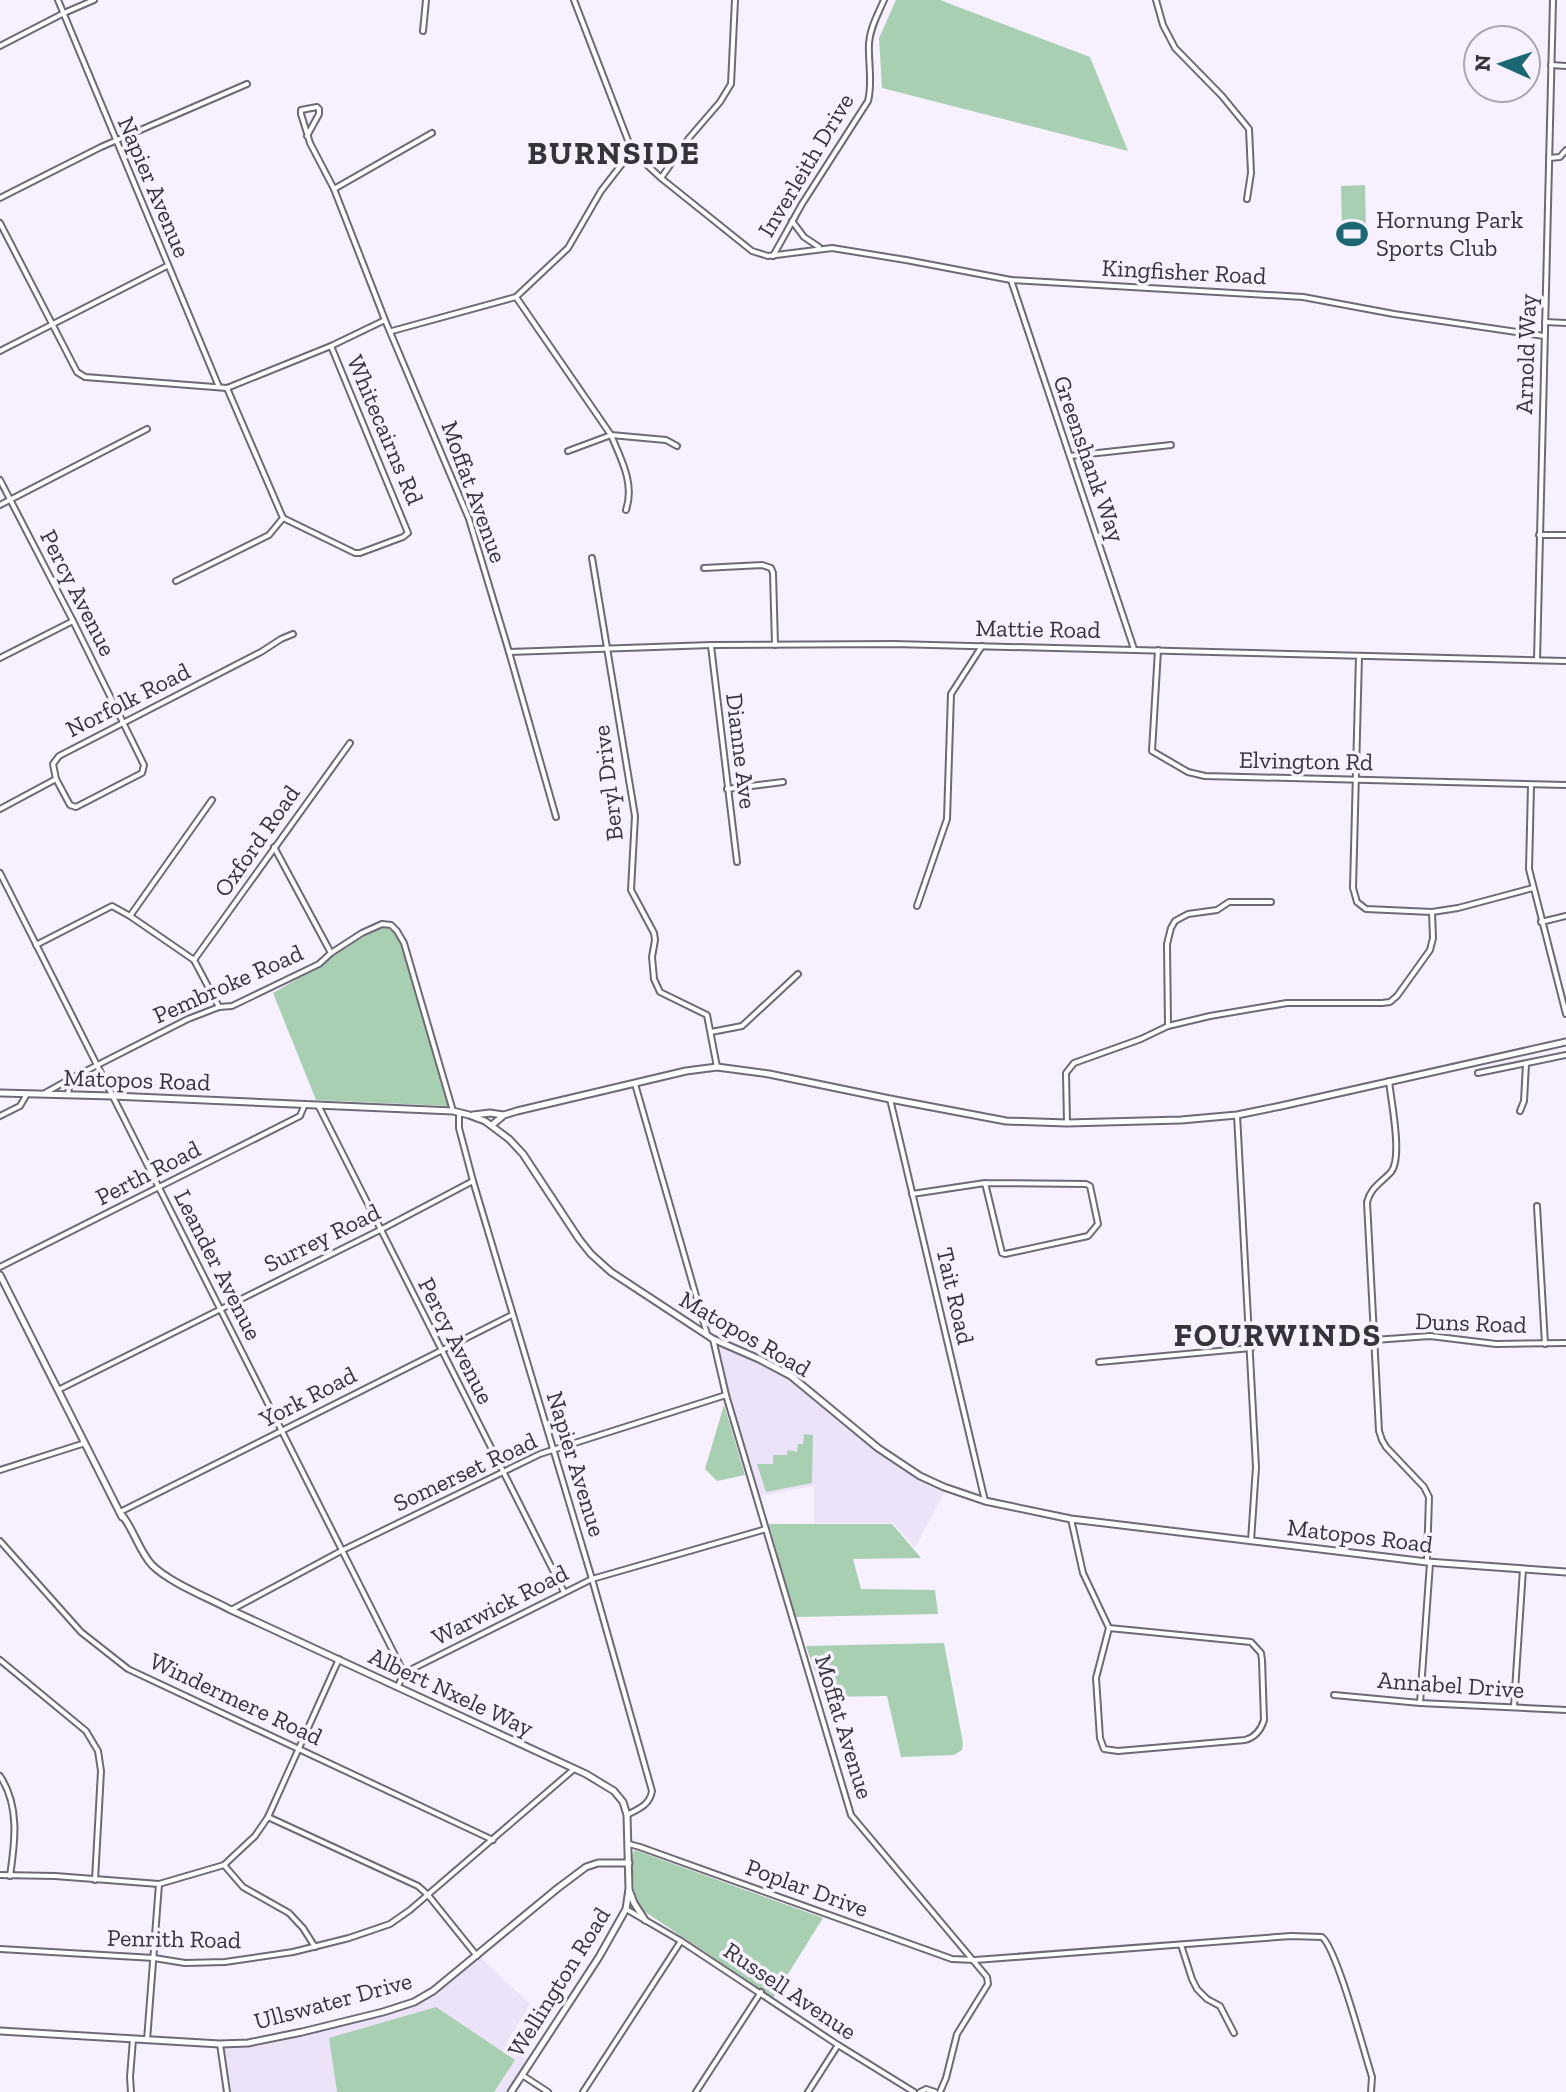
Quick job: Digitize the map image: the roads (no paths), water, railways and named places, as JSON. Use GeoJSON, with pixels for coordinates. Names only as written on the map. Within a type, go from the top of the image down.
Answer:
{"type":"FeatureCollection","features":[{"type":"Feature","properties":{"kind":"main road"},"geometry":{"type":"LineString","coordinates":[[469,1115],[504,1115],[686,1071],[717,1067],[769,1074],[1006,1121],[1168,1121],[1237,1115],[1566,1042]]}},
{"type":"Feature","properties":{"kind":"main road","name":"Matopos Road"},"geometry":{"type":"LineString","coordinates":[[0,1093],[305,1104],[469,1115],[492,1125],[523,1154],[579,1239],[611,1272],[711,1338],[791,1376],[878,1448],[944,1487],[985,1501],[1071,1519],[1428,1562],[1566,1572]]}},
{"type":"Feature","properties":{"kind":"main road"},"geometry":{"type":"LineString","coordinates":[[492,1125],[504,1115]]}},
{"type":"Feature","properties":{"kind":"main road","name":"Albert Nxele Way"},"geometry":{"type":"LineString","coordinates":[[0,1275],[134,1539],[154,1571],[173,1583],[586,1774],[614,1791],[623,1802],[627,1815]]}},
{"type":"Feature","properties":{"kind":"main road"},"geometry":{"type":"LineString","coordinates":[[627,1815],[629,1889],[645,1920]]}},
{"type":"Feature","properties":{"kind":"main road","name":"Ullswater Drive"},"geometry":{"type":"LineString","coordinates":[[0,2031],[220,2044],[277,2038],[383,2012],[414,2002],[444,1984],[586,1867],[598,1863],[629,1863]]}},
{"type":"Feature","properties":{"kind":"main road","name":"Wellington Road"},"geometry":{"type":"LineString","coordinates":[[511,2092],[599,1957],[626,1909],[629,1889]]}},
{"type":"Feature","properties":{"kind":"street","name":"Napier Avenue"},"geometry":{"type":"LineString","coordinates":[[58,0],[219,387]]}},
{"type":"Feature","properties":{"kind":"street"},"geometry":{"type":"LineString","coordinates":[[0,46],[94,0]]}},
{"type":"Feature","properties":{"kind":"street"},"geometry":{"type":"LineString","coordinates":[[423,31],[426,0]]}},
{"type":"Feature","properties":{"kind":"street"},"geometry":{"type":"LineString","coordinates":[[574,0],[632,151],[752,251],[773,256]]}},
{"type":"Feature","properties":{"kind":"street"},"geometry":{"type":"LineString","coordinates":[[661,178],[731,84],[735,0]]}},
{"type":"Feature","properties":{"kind":"street","name":"Inverleith Drive"},"geometry":{"type":"LineString","coordinates":[[773,256],[868,101],[871,87],[869,41],[884,0]]}},
{"type":"Feature","properties":{"kind":"street"},"geometry":{"type":"LineString","coordinates":[[1156,0],[1163,25],[1175,48],[1249,129],[1251,173],[1247,199]]}},
{"type":"Feature","properties":{"kind":"street","name":"Arnold Way"},"geometry":{"type":"LineString","coordinates":[[1537,660],[1553,0]]}},
{"type":"Feature","properties":{"kind":"street"},"geometry":{"type":"LineString","coordinates":[[1551,65],[1566,66]]}},
{"type":"Feature","properties":{"kind":"street"},"geometry":{"type":"LineString","coordinates":[[0,198],[115,141],[247,84]]}},
{"type":"Feature","properties":{"kind":"street"},"geometry":{"type":"LineString","coordinates":[[317,107],[319,114],[307,136],[301,110],[317,107]]}},
{"type":"Feature","properties":{"kind":"street"},"geometry":{"type":"LineString","coordinates":[[334,189],[432,133]]}},
{"type":"Feature","properties":{"kind":"street","name":"Moffat Avenue"},"geometry":{"type":"LineString","coordinates":[[307,136],[334,189],[469,519],[556,817]]}},
{"type":"Feature","properties":{"kind":"street"},"geometry":{"type":"LineString","coordinates":[[1549,158],[1560,157],[1566,150]]}},
{"type":"Feature","properties":{"kind":"street"},"geometry":{"type":"LineString","coordinates":[[392,331],[516,297],[568,248],[601,191],[632,151]]}},
{"type":"Feature","properties":{"kind":"street"},"geometry":{"type":"LineString","coordinates":[[792,221],[804,237],[821,248]]}},
{"type":"Feature","properties":{"kind":"street"},"geometry":{"type":"LineString","coordinates":[[0,223],[51,325],[82,376],[227,388],[331,346],[385,320]]}},
{"type":"Feature","properties":{"kind":"street","name":"Kingfisher Road"},"geometry":{"type":"LineString","coordinates":[[773,256],[821,248],[839,249],[1011,280],[1303,297],[1403,316],[1544,336]]}},
{"type":"Feature","properties":{"kind":"street"},"geometry":{"type":"LineString","coordinates":[[0,351],[167,266]]}},
{"type":"Feature","properties":{"kind":"street","name":"Greenshank Way"},"geometry":{"type":"LineString","coordinates":[[1011,280],[1134,649]]}},
{"type":"Feature","properties":{"kind":"street"},"geometry":{"type":"LineString","coordinates":[[516,297],[611,435],[628,481],[630,491],[626,510]]}},
{"type":"Feature","properties":{"kind":"street"},"geometry":{"type":"LineString","coordinates":[[1545,322],[1566,323]]}},
{"type":"Feature","properties":{"kind":"street","name":"Whitecairns Rd"},"geometry":{"type":"LineString","coordinates":[[283,518],[355,553],[406,536],[407,529],[331,346]]}},
{"type":"Feature","properties":{"kind":"street"},"geometry":{"type":"LineString","coordinates":[[176,581],[269,535],[283,518],[227,388]]}},
{"type":"Feature","properties":{"kind":"street"},"geometry":{"type":"LineString","coordinates":[[0,505],[147,429]]}},
{"type":"Feature","properties":{"kind":"street"},"geometry":{"type":"LineString","coordinates":[[568,451],[611,435],[666,440],[677,446]]}},
{"type":"Feature","properties":{"kind":"street"},"geometry":{"type":"LineString","coordinates":[[1070,456],[1171,445]]}},
{"type":"Feature","properties":{"kind":"street","name":"Percy Avenue"},"geometry":{"type":"LineString","coordinates":[[0,480],[144,765],[142,773],[76,807],[70,805],[56,779]]}},
{"type":"Feature","properties":{"kind":"street"},"geometry":{"type":"LineString","coordinates":[[1539,535],[1566,535]]}},
{"type":"Feature","properties":{"kind":"street","name":"Beryl Drive"},"geometry":{"type":"LineString","coordinates":[[592,558],[635,816],[631,890],[654,933],[654,979],[660,992],[704,1011],[717,1067]]}},
{"type":"Feature","properties":{"kind":"street"},"geometry":{"type":"LineString","coordinates":[[704,568],[765,565],[771,568],[775,645]]}},
{"type":"Feature","properties":{"kind":"street"},"geometry":{"type":"LineString","coordinates":[[0,658],[73,621]]}},
{"type":"Feature","properties":{"kind":"street","name":"Norfolk Road"},"geometry":{"type":"LineString","coordinates":[[56,779],[53,764],[59,756],[293,634]]}},
{"type":"Feature","properties":{"kind":"street","name":"Mattie Road"},"geometry":{"type":"LineString","coordinates":[[509,652],[711,645],[982,646],[1566,661]]}},
{"type":"Feature","properties":{"kind":"street","name":"Dianne Ave"},"geometry":{"type":"LineString","coordinates":[[711,645],[737,862]]}},
{"type":"Feature","properties":{"kind":"street"},"geometry":{"type":"LineString","coordinates":[[917,906],[947,819],[951,694],[982,646]]}},
{"type":"Feature","properties":{"kind":"street","name":"Elvington Rd"},"geometry":{"type":"LineString","coordinates":[[1158,650],[1152,751],[1188,772],[1205,776],[1255,778],[1566,785]]}},
{"type":"Feature","properties":{"kind":"street"},"geometry":{"type":"LineString","coordinates":[[1359,656],[1353,888],[1357,902],[1371,910],[1432,912],[1533,888]]}},
{"type":"Feature","properties":{"kind":"street","name":"Oxford Road"},"geometry":{"type":"LineString","coordinates":[[194,960],[350,743]]}},
{"type":"Feature","properties":{"kind":"street"},"geometry":{"type":"LineString","coordinates":[[0,809],[56,779]]}},
{"type":"Feature","properties":{"kind":"street"},"geometry":{"type":"LineString","coordinates":[[727,789],[783,782]]}},
{"type":"Feature","properties":{"kind":"street"},"geometry":{"type":"LineString","coordinates":[[1531,785],[1528,853],[1533,888],[1566,1014]]}},
{"type":"Feature","properties":{"kind":"street"},"geometry":{"type":"LineString","coordinates":[[130,916],[212,800]]}},
{"type":"Feature","properties":{"kind":"street"},"geometry":{"type":"LineString","coordinates":[[274,847],[331,953]]}},
{"type":"Feature","properties":{"kind":"street","name":"Leander Avenue"},"geometry":{"type":"LineString","coordinates":[[0,873],[404,1673]]}},
{"type":"Feature","properties":{"kind":"street"},"geometry":{"type":"LineString","coordinates":[[1168,1026],[1167,944],[1175,921],[1188,914],[1217,910],[1229,902],[1271,902]]}},
{"type":"Feature","properties":{"kind":"street"},"geometry":{"type":"LineString","coordinates":[[36,945],[109,906],[115,908],[194,960],[219,1007]]}},
{"type":"Feature","properties":{"kind":"street"},"geometry":{"type":"LineString","coordinates":[[1067,1123],[1066,1073],[1069,1067],[1168,1026],[1287,1003],[1390,1002],[1430,950],[1432,912]]}},
{"type":"Feature","properties":{"kind":"street"},"geometry":{"type":"LineString","coordinates":[[1541,922],[1566,916]]}},
{"type":"Feature","properties":{"kind":"street","name":"Pembroke Road"},"geometry":{"type":"LineString","coordinates":[[43,1094],[188,1019],[219,1007],[232,1006],[319,964],[362,933],[382,924],[391,925],[404,943],[456,1112]]}},
{"type":"Feature","properties":{"kind":"street"},"geometry":{"type":"LineString","coordinates":[[711,1032],[742,1026],[798,974]]}},
{"type":"Feature","properties":{"kind":"street"},"geometry":{"type":"LineString","coordinates":[[1478,1073],[1566,1055]]}},
{"type":"Feature","properties":{"kind":"street"},"geometry":{"type":"LineString","coordinates":[[1520,1111],[1524,1101],[1526,1064]]}},
{"type":"Feature","properties":{"kind":"street"},"geometry":{"type":"LineString","coordinates":[[68,1095],[70,1079]]}},
{"type":"Feature","properties":{"kind":"street"},"geometry":{"type":"LineString","coordinates":[[1389,1081],[1395,1162],[1370,1193],[1367,1202],[1379,1431],[1382,1440],[1424,1487],[1430,1505],[1420,1703]]}},
{"type":"Feature","properties":{"kind":"street","name":"Moffat Avenue"},"geometry":{"type":"LineString","coordinates":[[635,1084],[851,1815],[987,1977],[988,1984],[957,2034],[946,2078],[937,2092]]}},
{"type":"Feature","properties":{"kind":"street"},"geometry":{"type":"LineString","coordinates":[[0,1116],[20,1106],[27,1094]]}},
{"type":"Feature","properties":{"kind":"street","name":"Tait Road"},"geometry":{"type":"LineString","coordinates":[[890,1099],[985,1501]]}},
{"type":"Feature","properties":{"kind":"street","name":"Perth Road"},"geometry":{"type":"LineString","coordinates":[[0,1267],[300,1116],[305,1104]]}},
{"type":"Feature","properties":{"kind":"street","name":"Percy Avenue"},"geometry":{"type":"LineString","coordinates":[[318,1105],[564,1592]]}},
{"type":"Feature","properties":{"kind":"street","name":"Napier Avenue"},"geometry":{"type":"LineString","coordinates":[[456,1112],[473,1181],[652,1791],[644,1806],[627,1815]]}},
{"type":"Feature","properties":{"kind":"street"},"geometry":{"type":"LineString","coordinates":[[1237,1115],[1256,1467],[1251,1541]]}},
{"type":"Feature","properties":{"kind":"street","name":"Surrey Road"},"geometry":{"type":"LineString","coordinates":[[58,1390],[473,1181]]}},
{"type":"Feature","properties":{"kind":"street"},"geometry":{"type":"LineString","coordinates":[[912,1194],[985,1183],[1086,1184],[1090,1186],[1098,1224],[1088,1236],[1002,1253],[985,1183]]}},
{"type":"Feature","properties":{"kind":"street"},"geometry":{"type":"LineString","coordinates":[[1537,1206],[1545,1344]]}},
{"type":"Feature","properties":{"kind":"street","name":"York Road"},"geometry":{"type":"LineString","coordinates":[[121,1514],[512,1315]]}},
{"type":"Feature","properties":{"kind":"street","name":"Duns Road"},"geometry":{"type":"LineString","coordinates":[[1374,1340],[1430,1336],[1496,1344],[1566,1343]]}},
{"type":"Feature","properties":{"kind":"street"},"geometry":{"type":"LineString","coordinates":[[1099,1362],[1251,1348]]}},
{"type":"Feature","properties":{"kind":"street","name":"Somerset Road"},"geometry":{"type":"LineString","coordinates":[[231,1610],[343,1550],[540,1454],[726,1395]]}},
{"type":"Feature","properties":{"kind":"street"},"geometry":{"type":"LineString","coordinates":[[0,1470],[85,1443]]}},
{"type":"Feature","properties":{"kind":"street"},"geometry":{"type":"LineString","coordinates":[[1071,1519],[1083,1573],[1109,1628],[1096,1678],[1100,1738],[1104,1749],[1118,1751],[1245,1740],[1257,1734],[1264,1720],[1262,1660],[1261,1653],[1251,1642],[1109,1628]]}},
{"type":"Feature","properties":{"kind":"street","name":"Warwick Road"},"geometry":{"type":"LineString","coordinates":[[404,1673],[592,1579],[766,1529]]}},
{"type":"Feature","properties":{"kind":"street","name":"Windermere Road"},"geometry":{"type":"LineString","coordinates":[[0,1541],[74,1625],[128,1669],[493,1840]]}},
{"type":"Feature","properties":{"kind":"street"},"geometry":{"type":"LineString","coordinates":[[1514,1707],[1523,1569]]}},
{"type":"Feature","properties":{"kind":"street"},"geometry":{"type":"LineString","coordinates":[[0,1875],[159,1884],[224,1865],[255,1836],[268,1817],[339,1659]]}},
{"type":"Feature","properties":{"kind":"street"},"geometry":{"type":"LineString","coordinates":[[0,1660],[86,1731],[98,1751],[101,1771],[95,1880]]}},
{"type":"Feature","properties":{"kind":"street"},"geometry":{"type":"LineString","coordinates":[[398,1686],[404,1673]]}},
{"type":"Feature","properties":{"kind":"street","name":"Annabel Drive"},"geometry":{"type":"LineString","coordinates":[[1334,1695],[1420,1703],[1566,1710]]}},
{"type":"Feature","properties":{"kind":"street","name":"Penrith Road"},"geometry":{"type":"LineString","coordinates":[[0,1949],[154,1958],[185,1963],[225,1962],[280,1955],[371,1931],[390,1924],[428,1895],[574,1769]]}},
{"type":"Feature","properties":{"kind":"street"},"geometry":{"type":"LineString","coordinates":[[0,1776],[10,1796],[13,1811],[10,1876]]}},
{"type":"Feature","properties":{"kind":"street"},"geometry":{"type":"LineString","coordinates":[[268,1817],[418,1886],[477,1956]]}},
{"type":"Feature","properties":{"kind":"street","name":"Poplar Drive"},"geometry":{"type":"LineString","coordinates":[[629,1844],[944,1957],[975,1960],[1291,1936],[1325,1938],[1372,2077],[1371,2092]]}},
{"type":"Feature","properties":{"kind":"street"},"geometry":{"type":"LineString","coordinates":[[224,1865],[243,1887],[289,1913],[315,1947]]}},
{"type":"Feature","properties":{"kind":"street"},"geometry":{"type":"LineString","coordinates":[[147,2040],[159,1884]]}},
{"type":"Feature","properties":{"kind":"street","name":"Russell Avenue"},"geometry":{"type":"LineString","coordinates":[[626,1909],[917,2092]]}},
{"type":"Feature","properties":{"kind":"street"},"geometry":{"type":"LineString","coordinates":[[583,2092],[681,1941]]}},
{"type":"Feature","properties":{"kind":"street"},"geometry":{"type":"LineString","coordinates":[[1181,1945],[1197,1989],[1220,2006],[1234,2033]]}},
{"type":"Feature","properties":{"kind":"street"},"geometry":{"type":"LineString","coordinates":[[696,2092],[761,1992]]}},
{"type":"Feature","properties":{"kind":"street"},"geometry":{"type":"LineString","coordinates":[[131,2092],[133,2039]]}},
{"type":"Feature","properties":{"kind":"street"},"geometry":{"type":"LineString","coordinates":[[220,2044],[227,2092]]}},
{"type":"Feature","properties":{"kind":"street"},"geometry":{"type":"LineString","coordinates":[[808,2092],[838,2045]]}},
{"type":"Feature","properties":{"kind":"street"},"geometry":{"type":"LineString","coordinates":[[522,2075],[548,2092]]}},
{"type":"Feature","properties":{"kind":"street"},"geometry":{"type":"LineString","coordinates":[[917,2092],[929,2089],[937,2092]]}},
{"type":"Feature","properties":{"kind":"place","name":"Hornung Park Sports Club"},"geometry":{"type":"Point","coordinates":[1352,234]}},
{"type":"Feature","properties":{"kind":"district","name":"BURNSIDE"},"geometry":{"type":"Point","coordinates":[614,153]}},
{"type":"Feature","properties":{"kind":"district","name":"FOURWINDS"},"geometry":{"type":"Point","coordinates":[1278,1335]}}]}
